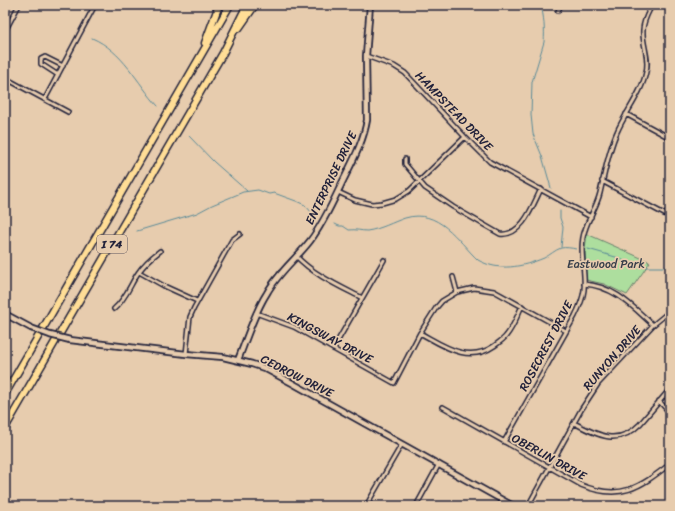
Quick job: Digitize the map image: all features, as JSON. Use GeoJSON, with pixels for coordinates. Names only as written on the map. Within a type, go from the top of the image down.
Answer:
{"type":"FeatureCollection","features":[{"type":"Feature","properties":{"kind":"highway"},"geometry":{"type":"LineString","coordinates":[[198,59],[219,5]]}},
{"type":"Feature","properties":{"kind":"highway","name":"I 74"},"geometry":{"type":"LineString","coordinates":[[5,394],[230,5]]}},
{"type":"Feature","properties":{"kind":"highway","name":"I 74"},"geometry":{"type":"LineString","coordinates":[[5,428],[223,53],[247,5]]}},
{"type":"Feature","properties":{"kind":"highway"},"geometry":{"type":"LineString","coordinates":[[223,53],[255,5]]}},
{"type":"Feature","properties":{"kind":"street"},"geometry":{"type":"LineString","coordinates":[[5,31],[19,5]]}},
{"type":"Feature","properties":{"kind":"street"},"geometry":{"type":"LineString","coordinates":[[45,99],[95,5]]}},
{"type":"Feature","properties":{"kind":"street","name":"ENTERPRISE DRIVE"},"geometry":{"type":"LineString","coordinates":[[238,360],[256,313],[272,284],[310,242],[320,228],[360,146],[366,129],[368,112],[366,56],[370,5]]}},
{"type":"Feature","properties":{"kind":"street"},"geometry":{"type":"LineString","coordinates":[[558,10],[561,5]]}},
{"type":"Feature","properties":{"kind":"street","name":"ROSECREST DRIVE"},"geometry":{"type":"LineString","coordinates":[[504,442],[579,307],[584,291],[584,231],[600,193],[611,146],[644,80],[648,61],[642,35],[644,20],[652,5]]}},
{"type":"Feature","properties":{"kind":"street","name":"HAMPSTEAD DRIVE"},"geometry":{"type":"LineString","coordinates":[[366,56],[394,66],[404,73],[490,162],[591,216]]}},
{"type":"Feature","properties":{"kind":"street"},"geometry":{"type":"LineString","coordinates":[[58,75],[41,64],[41,59],[48,57],[63,66]]}},
{"type":"Feature","properties":{"kind":"street"},"geometry":{"type":"LineString","coordinates":[[5,78],[68,112]]}},
{"type":"Feature","properties":{"kind":"street"},"geometry":{"type":"LineString","coordinates":[[626,114],[670,138]]}},
{"type":"Feature","properties":{"kind":"street"},"geometry":{"type":"LineString","coordinates":[[338,192],[362,202],[382,203],[401,196],[465,137]]}},
{"type":"Feature","properties":{"kind":"street"},"geometry":{"type":"LineString","coordinates":[[405,159],[405,164],[425,188],[453,207],[498,233],[512,233],[519,228],[541,190]]}},
{"type":"Feature","properties":{"kind":"street"},"geometry":{"type":"LineString","coordinates":[[602,181],[670,218]]}},
{"type":"Feature","properties":{"kind":"street"},"geometry":{"type":"LineString","coordinates":[[186,354],[190,317],[232,240],[240,234]]}},
{"type":"Feature","properties":{"kind":"street"},"geometry":{"type":"LineString","coordinates":[[114,309],[123,300],[139,272],[149,259],[160,251]]}},
{"type":"Feature","properties":{"kind":"street"},"geometry":{"type":"LineString","coordinates":[[296,256],[315,273],[362,298]]}},
{"type":"Feature","properties":{"kind":"street"},"geometry":{"type":"LineString","coordinates":[[333,349],[384,260]]}},
{"type":"Feature","properties":{"kind":"street"},"geometry":{"type":"LineString","coordinates":[[139,272],[197,302]]}},
{"type":"Feature","properties":{"kind":"street"},"geometry":{"type":"LineString","coordinates":[[453,277],[457,292]]}},
{"type":"Feature","properties":{"kind":"street"},"geometry":{"type":"LineString","coordinates":[[584,284],[602,287],[622,297],[653,325]]}},
{"type":"Feature","properties":{"kind":"street"},"geometry":{"type":"LineString","coordinates":[[522,306],[506,336],[489,349],[480,353],[469,354],[455,352],[420,333],[442,301],[457,292],[474,288],[494,291],[522,306],[566,331]]}},
{"type":"Feature","properties":{"kind":"street","name":"RUNYON DRIVE"},"geometry":{"type":"LineString","coordinates":[[528,506],[574,422],[598,384],[653,325],[670,311]]}},
{"type":"Feature","properties":{"kind":"street","name":"KINGSWAY DRIVE"},"geometry":{"type":"LineString","coordinates":[[256,313],[294,327],[394,383],[420,333]]}},
{"type":"Feature","properties":{"kind":"street","name":"CEDROW DRIVE"},"geometry":{"type":"LineString","coordinates":[[5,314],[31,328],[70,340],[223,357],[258,366],[439,464],[513,506]]}},
{"type":"Feature","properties":{"kind":"street"},"geometry":{"type":"LineString","coordinates":[[574,422],[601,436],[621,436],[637,427],[670,389]]}},
{"type":"Feature","properties":{"kind":"street"},"geometry":{"type":"LineString","coordinates":[[659,401],[670,413]]}},
{"type":"Feature","properties":{"kind":"street","name":"OBERLIN DRIVE"},"geometry":{"type":"LineString","coordinates":[[443,407],[549,468],[590,489],[614,492],[635,488],[670,464]]}},
{"type":"Feature","properties":{"kind":"street"},"geometry":{"type":"LineString","coordinates":[[366,506],[402,444]]}},
{"type":"Feature","properties":{"kind":"street"},"geometry":{"type":"LineString","coordinates":[[416,506],[439,464]]}},
{"type":"Feature","properties":{"kind":"green space","name":"Eastwood Park"},"geometry":{"type":"Polygon","coordinates":[[[587,234],[650,262],[627,295],[604,284],[586,280],[585,249],[587,234]]]}},
{"type":"Feature","properties":{"kind":"waterway"},"geometry":{"type":"LineString","coordinates":[[541,5],[544,24],[544,42],[532,82],[531,115],[533,134],[542,156],[551,188]]}},
{"type":"Feature","properties":{"kind":"waterway"},"geometry":{"type":"LineString","coordinates":[[92,38],[103,44],[121,59],[158,106]]}},
{"type":"Feature","properties":{"kind":"waterway"},"geometry":{"type":"LineString","coordinates":[[189,136],[214,162],[247,191]]}},
{"type":"Feature","properties":{"kind":"waterway"},"geometry":{"type":"LineString","coordinates":[[137,231],[197,213],[243,192],[258,190],[269,194],[274,193],[296,201],[305,205],[313,214]]}},
{"type":"Feature","properties":{"kind":"waterway"},"geometry":{"type":"LineString","coordinates":[[560,211],[560,218],[563,227],[561,247]]}},
{"type":"Feature","properties":{"kind":"waterway"},"geometry":{"type":"LineString","coordinates":[[335,224],[343,226],[349,230],[367,231],[405,218],[417,216],[428,218],[438,222],[455,235],[478,260],[486,264],[502,267],[527,264],[544,258],[561,248],[576,249]]}},
{"type":"Feature","properties":{"kind":"waterway"},"geometry":{"type":"LineString","coordinates":[[588,249],[619,258],[629,264],[646,267],[670,267]]}}]}
